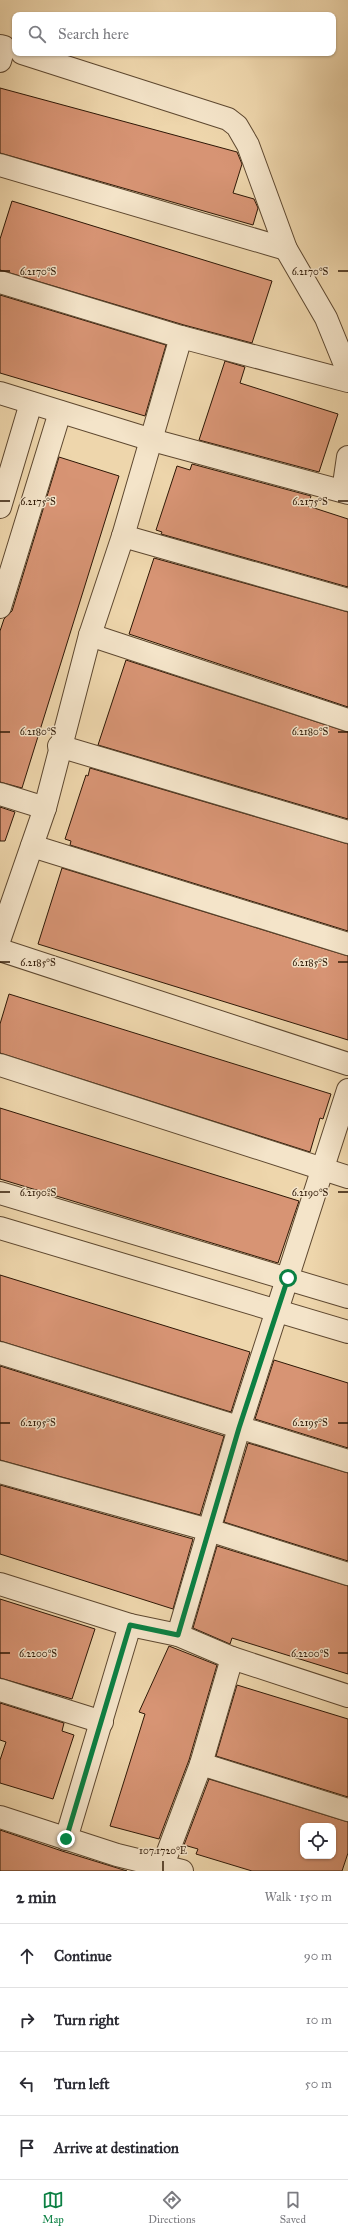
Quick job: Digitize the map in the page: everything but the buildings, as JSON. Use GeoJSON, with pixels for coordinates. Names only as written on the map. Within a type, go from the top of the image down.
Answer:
{"type":"FeatureCollection","features":[{"type":"Feature","properties":{"kind":"street"},"geometry":{"type":"LineString","coordinates":[[21,56],[228,119],[237,126],[248,145],[286,249],[326,318],[348,372]]}},
{"type":"Feature","properties":{"kind":"street"},"geometry":{"type":"LineString","coordinates":[[0,165],[286,249]]}},
{"type":"Feature","properties":{"kind":"street"},"geometry":{"type":"LineString","coordinates":[[0,282],[181,336],[348,381]]}},
{"type":"Feature","properties":{"kind":"street"},"geometry":{"type":"LineString","coordinates":[[0,938],[45,808],[90,635],[123,536],[181,336]]}},
{"type":"Feature","properties":{"kind":"street"},"geometry":{"type":"LineString","coordinates":[[0,393],[152,440],[345,492],[348,457]]}},
{"type":"Feature","properties":{"kind":"street"},"geometry":{"type":"LineString","coordinates":[[0,507],[31,403]]}},
{"type":"Feature","properties":{"kind":"street"},"geometry":{"type":"LineString","coordinates":[[0,607],[60,412]]}},
{"type":"Feature","properties":{"kind":"street"},"geometry":{"type":"LineString","coordinates":[[123,536],[348,600]]}},
{"type":"Feature","properties":{"kind":"street"},"geometry":{"type":"LineString","coordinates":[[90,635],[348,720]]}},
{"type":"Feature","properties":{"kind":"street"},"geometry":{"type":"LineString","coordinates":[[60,746],[348,832]]}},
{"type":"Feature","properties":{"kind":"street"},"geometry":{"type":"LineString","coordinates":[[0,794],[45,808]]}},
{"type":"Feature","properties":{"kind":"street"},"geometry":{"type":"LineString","coordinates":[[32,846],[348,944]]}},
{"type":"Feature","properties":{"kind":"street"},"geometry":{"type":"LineString","coordinates":[[0,950],[348,1064]]}},
{"type":"Feature","properties":{"kind":"street"},"geometry":{"type":"LineString","coordinates":[[0,1065],[348,1177]]}},
{"type":"Feature","properties":{"kind":"street"},"geometry":{"type":"LineString","coordinates":[[178,1635],[276,1309],[288,1278],[348,1090]]}},
{"type":"Feature","properties":{"kind":"street"},"geometry":{"type":"LineString","coordinates":[[0,1193],[348,1297]]}},
{"type":"Feature","properties":{"kind":"street"},"geometry":{"type":"LineString","coordinates":[[0,1228],[276,1309],[348,1332]]}},
{"type":"Feature","properties":{"kind":"street"},"geometry":{"type":"LineString","coordinates":[[0,1353],[348,1461]]}},
{"type":"Feature","properties":{"kind":"street"},"geometry":{"type":"LineString","coordinates":[[0,1472],[209,1530],[348,1574]]}},
{"type":"Feature","properties":{"kind":"street"},"geometry":{"type":"LineString","coordinates":[[0,1584],[130,1625],[178,1635],[232,1658],[348,1696]]}},
{"type":"Feature","properties":{"kind":"street"},"geometry":{"type":"LineString","coordinates":[[66,1839],[130,1625]]}},
{"type":"Feature","properties":{"kind":"street"},"geometry":{"type":"LineString","coordinates":[[0,1817],[66,1839],[114,1863],[172,1868],[232,1658]]}},
{"type":"Feature","properties":{"kind":"street"},"geometry":{"type":"LineString","coordinates":[[0,1690],[102,1722]]}},
{"type":"Feature","properties":{"kind":"street"},"geometry":{"type":"LineString","coordinates":[[201,1764],[348,1810]]}},
{"type":"Feature","properties":{"kind":"route"},"geometry":{"type":"LineString","coordinates":[[66,1839],[130,1625],[178,1635],[239,1428],[276,1309],[288,1278]]}}]}
